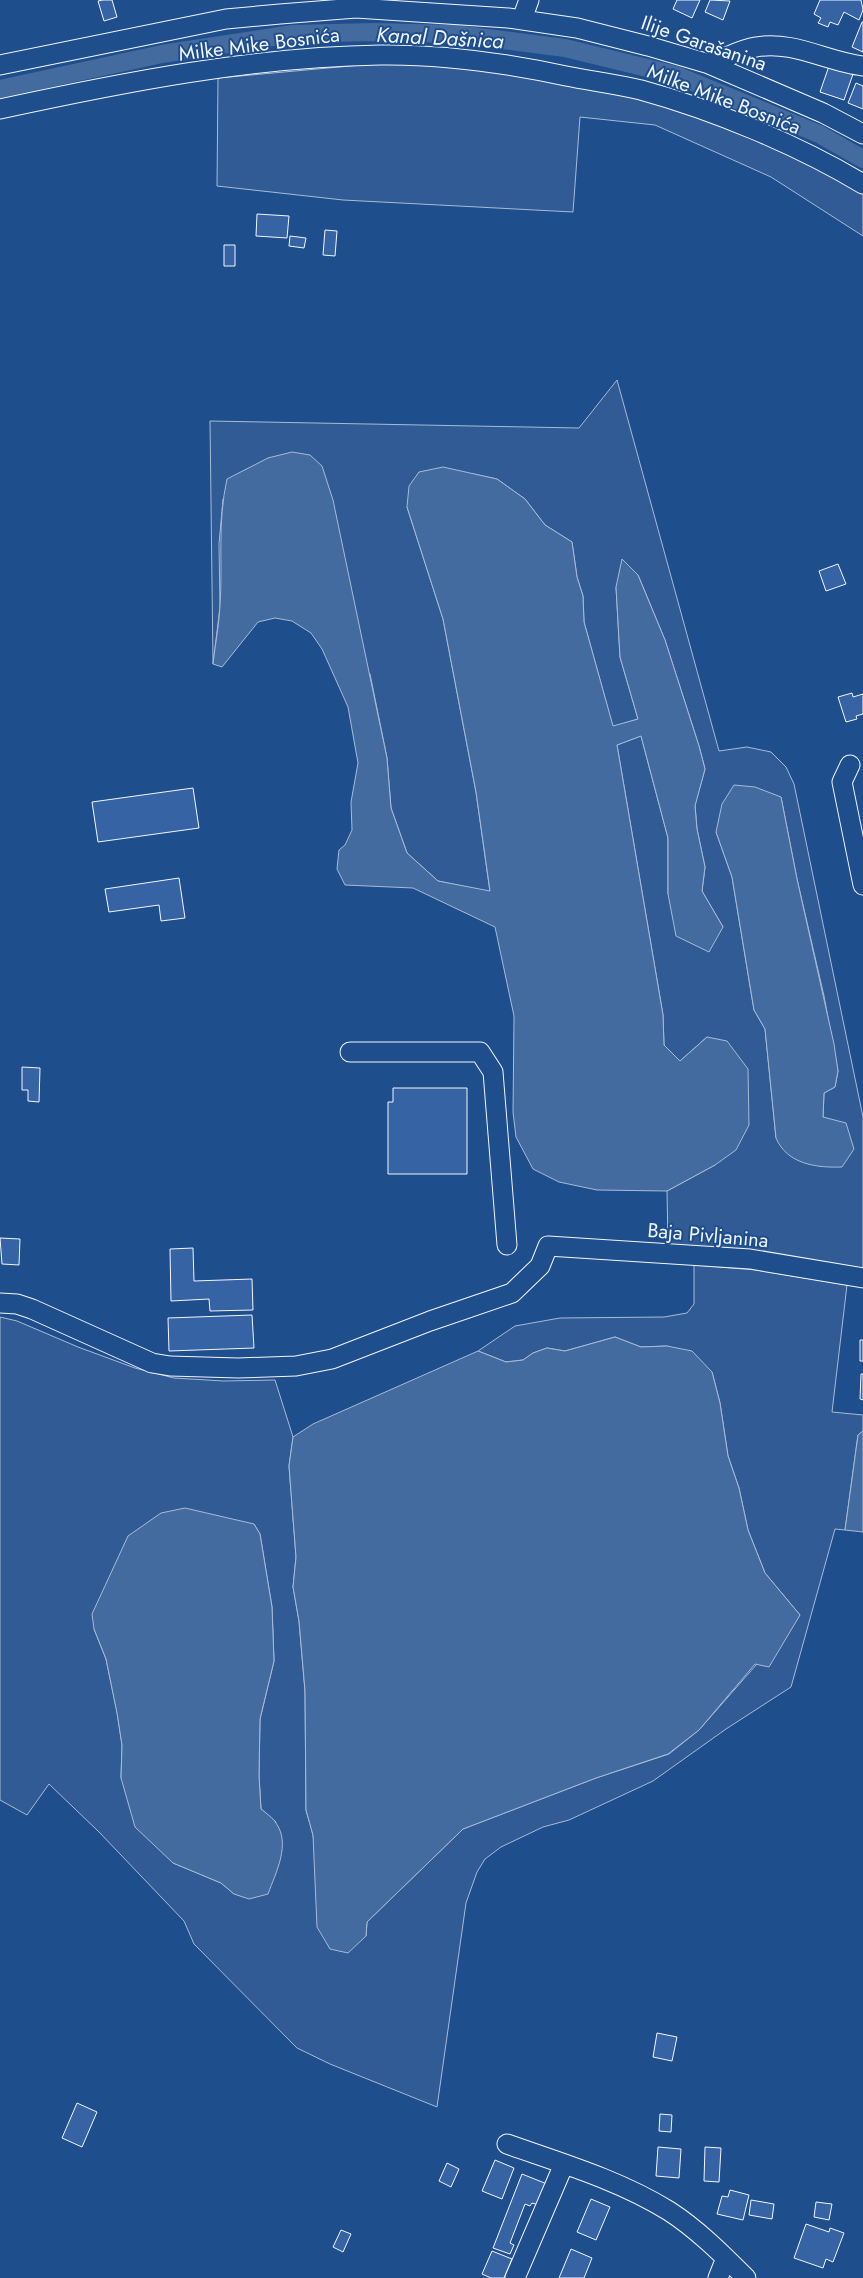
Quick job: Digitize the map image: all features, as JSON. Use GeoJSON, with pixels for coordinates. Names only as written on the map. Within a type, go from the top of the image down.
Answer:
{"type":"FeatureCollection","features":[{"type":"Feature","properties":{"kind":"street"},"geometry":{"type":"LineString","coordinates":[[522,19],[529,0]]}},
{"type":"Feature","properties":{"kind":"street","name":"Ilije Garašanina"},"geometry":{"type":"LineString","coordinates":[[0,65],[226,19],[280,14],[356,8],[522,19],[577,28],[709,64],[815,109],[863,134]]}},
{"type":"Feature","properties":{"kind":"street"},"geometry":{"type":"LineString","coordinates":[[709,64],[756,46],[779,46],[843,64],[863,66]]}},
{"type":"Feature","properties":{"kind":"street","name":"Milke Mike Bosnića"},"geometry":{"type":"LineString","coordinates":[[0,109],[114,86],[272,61],[381,55],[433,56],[517,65],[640,90],[704,111],[772,138],[863,184]]}},
{"type":"Feature","properties":{"kind":"street"},"geometry":{"type":"LineString","coordinates":[[850,765],[842,782],[863,885]]}},
{"type":"Feature","properties":{"kind":"street"},"geometry":{"type":"LineString","coordinates":[[350,1052],[480,1052],[493,1072],[507,1245]]}},
{"type":"Feature","properties":{"kind":"street","name":"Baja Pivljanina"},"geometry":{"type":"LineString","coordinates":[[0,1304],[17,1304],[32,1309],[152,1363],[238,1368],[296,1366],[332,1359],[430,1321],[512,1293],[540,1266],[548,1246],[750,1259],[863,1278]]}},
{"type":"Feature","properties":{"kind":"street"},"geometry":{"type":"LineString","coordinates":[[507,2144],[642,2195],[670,2212],[726,2258],[746,2278]]}},
{"type":"Feature","properties":{"kind":"street"},"geometry":{"type":"LineString","coordinates":[[515,2278],[564,2164]]}},
{"type":"Feature","properties":{"kind":"street"},"geometry":{"type":"LineString","coordinates":[[718,2278],[726,2258]]}},
{"type":"Feature","properties":{"kind":"shaded area"},"geometry":{"type":"Polygon","coordinates":[[[383,63],[439,63],[642,96],[772,145],[863,190],[863,236],[771,177],[655,125],[580,117],[573,212],[343,200],[217,186],[218,78],[383,63]]]}},
{"type":"Feature","properties":{"kind":"shaded area"},"geometry":{"type":"Polygon","coordinates":[[[617,380],[719,751],[747,747],[771,752],[786,767],[794,784],[863,1117],[863,1272],[668,1245],[667,1191],[715,1165],[707,1037],[680,1061],[664,1045],[663,1015],[617,745],[641,736],[668,838],[668,894],[723,927],[702,891],[705,867],[697,829],[695,805],[705,769],[665,640],[638,575],[616,587],[620,657],[638,719],[613,727],[584,622],[583,596],[577,577],[572,542],[545,525],[525,499],[497,479],[473,474],[407,507],[443,619],[476,792],[490,892],[438,881],[407,853],[391,808],[387,758],[370,674],[223,499],[219,544],[220,607],[213,664],[210,421],[579,428],[617,380]],[[781,797],[716,832],[732,877],[754,1010],[765,1029],[776,1138],[823,1117],[824,1093],[835,1087],[838,1071],[824,996],[797,879],[781,797]]]}},
{"type":"Feature","properties":{"kind":"shaded area"},"geometry":{"type":"Polygon","coordinates":[[[292,452],[310,455],[322,466],[333,500],[387,758],[391,808],[407,853],[438,881],[490,891],[476,792],[443,619],[407,507],[409,486],[419,472],[443,467],[497,479],[525,499],[545,525],[572,542],[577,577],[583,596],[584,622],[613,726],[638,719],[620,657],[616,587],[622,559],[638,575],[665,640],[705,769],[695,806],[697,829],[705,867],[702,891],[723,927],[709,952],[676,936],[668,894],[668,838],[641,736],[617,745],[663,1015],[664,1045],[680,1061],[707,1037],[727,1041],[748,1069],[749,1125],[736,1150],[715,1165],[667,1191],[597,1190],[559,1182],[533,1169],[516,1137],[513,1112],[514,1016],[495,927],[413,888],[345,885],[337,869],[339,850],[345,845],[352,830],[351,802],[358,763],[348,707],[322,649],[311,633],[292,621],[275,618],[258,622],[222,667],[213,664],[221,590],[222,512],[227,479],[268,458],[292,452]]]}},
{"type":"Feature","properties":{"kind":"shaded area"},"geometry":{"type":"Polygon","coordinates":[[[734,785],[755,787],[781,797],[797,879],[834,1044],[838,1071],[835,1087],[824,1093],[823,1117],[846,1123],[854,1149],[842,1167],[822,1167],[803,1163],[787,1154],[776,1138],[765,1029],[754,1010],[732,877],[716,832],[722,804],[734,785]]]}},
{"type":"Feature","properties":{"kind":"shaded area"},"geometry":{"type":"Polygon","coordinates":[[[694,1265],[756,1270],[847,1285],[832,1412],[863,1415],[863,1431],[858,1435],[845,1530],[835,1529],[791,1687],[726,1729],[653,1781],[569,1820],[543,1827],[501,1847],[485,1859],[477,1872],[466,1903],[437,2107],[330,2064],[297,2048],[194,1944],[184,1921],[99,1832],[49,1784],[27,1815],[0,1800],[0,1317],[17,1321],[78,1347],[135,1368],[174,1378],[224,1381],[275,1380],[293,1437],[289,1466],[296,1557],[293,1587],[299,1621],[305,1691],[306,1810],[313,1835],[316,1863],[366,1936],[367,1922],[463,1829],[596,1778],[669,1754],[699,1730],[800,1615],[765,1573],[748,1530],[739,1488],[728,1456],[720,1403],[712,1372],[667,1346],[641,1347],[615,1337],[565,1351],[547,1348],[533,1353],[523,1360],[506,1362],[478,1351],[515,1326],[560,1318],[664,1317],[687,1313],[694,1304],[694,1265]],[[254,1524],[94,1629],[106,1659],[117,1712],[122,1745],[121,1778],[173,1863],[221,1883],[234,1894],[276,1822],[261,1809],[259,1776],[260,1719],[274,1661],[272,1607],[260,1534],[254,1524]]]}},
{"type":"Feature","properties":{"kind":"shaded area"},"geometry":{"type":"Polygon","coordinates":[[[615,1337],[641,1347],[667,1346],[692,1351],[712,1372],[720,1403],[728,1456],[739,1488],[748,1530],[765,1573],[800,1615],[769,1667],[755,1664],[699,1730],[668,1754],[596,1778],[463,1829],[367,1922],[366,1936],[348,1953],[330,1949],[317,1927],[313,1835],[306,1810],[305,1691],[299,1621],[293,1587],[296,1557],[289,1466],[293,1437],[313,1424],[478,1351],[506,1362],[523,1360],[533,1353],[547,1348],[565,1351],[615,1337]]]}},
{"type":"Feature","properties":{"kind":"shaded area"},"geometry":{"type":"Polygon","coordinates":[[[863,1431],[863,1532],[845,1530],[858,1435],[863,1431]]]}},
{"type":"Feature","properties":{"kind":"shaded area"},"geometry":{"type":"Polygon","coordinates":[[[185,1508],[254,1524],[260,1534],[272,1607],[274,1661],[260,1719],[259,1776],[261,1809],[276,1823],[280,1831],[282,1849],[281,1858],[268,1894],[249,1899],[234,1894],[221,1883],[173,1863],[135,1827],[121,1778],[122,1745],[106,1659],[94,1629],[92,1614],[128,1536],[161,1513],[185,1508]]]}},
{"type":"Feature","properties":{"kind":"building"},"geometry":{"type":"Polygon","coordinates":[[[112,0],[117,17],[104,21],[98,1],[112,0]]]}},
{"type":"Feature","properties":{"kind":"building"},"geometry":{"type":"Polygon","coordinates":[[[677,0],[700,0],[692,18],[673,9],[677,0]]]}},
{"type":"Feature","properties":{"kind":"building"},"geometry":{"type":"Polygon","coordinates":[[[710,0],[730,1],[723,20],[705,12],[710,0]]]}},
{"type":"Feature","properties":{"kind":"building"},"geometry":{"type":"Polygon","coordinates":[[[820,0],[861,0],[863,10],[859,20],[844,12],[838,25],[830,22],[828,27],[818,23],[821,18],[814,14],[820,0]]]}},
{"type":"Feature","properties":{"kind":"building"},"geometry":{"type":"Polygon","coordinates":[[[863,22],[863,52],[852,47],[863,22]]]}},
{"type":"Feature","properties":{"kind":"building"},"geometry":{"type":"Polygon","coordinates":[[[829,66],[853,74],[844,100],[820,92],[829,66]]]}},
{"type":"Feature","properties":{"kind":"building"},"geometry":{"type":"Polygon","coordinates":[[[856,83],[863,86],[863,109],[848,103],[856,83]]]}},
{"type":"Feature","properties":{"kind":"building"},"geometry":{"type":"Polygon","coordinates":[[[257,214],[289,216],[287,238],[256,236],[257,214]]]}},
{"type":"Feature","properties":{"kind":"building"},"geometry":{"type":"Polygon","coordinates":[[[325,230],[337,231],[335,256],[323,255],[325,230]]]}},
{"type":"Feature","properties":{"kind":"building"},"geometry":{"type":"Polygon","coordinates":[[[290,236],[306,238],[304,248],[289,246],[290,236]]]}},
{"type":"Feature","properties":{"kind":"building"},"geometry":{"type":"Polygon","coordinates":[[[224,245],[235,245],[235,266],[224,266],[224,245]]]}},
{"type":"Feature","properties":{"kind":"building"},"geometry":{"type":"Polygon","coordinates":[[[838,564],[846,584],[826,591],[819,571],[838,564]]]}},
{"type":"Feature","properties":{"kind":"building"},"geometry":{"type":"Polygon","coordinates":[[[852,693],[853,697],[863,694],[863,714],[856,716],[857,719],[846,722],[838,697],[852,693]]]}},
{"type":"Feature","properties":{"kind":"building"},"geometry":{"type":"Polygon","coordinates":[[[193,788],[199,828],[98,842],[92,802],[193,788]]]}},
{"type":"Feature","properties":{"kind":"building"},"geometry":{"type":"Polygon","coordinates":[[[179,878],[185,918],[161,921],[159,905],[109,912],[105,889],[179,878]]]}},
{"type":"Feature","properties":{"kind":"building"},"geometry":{"type":"Polygon","coordinates":[[[22,1067],[40,1068],[39,1102],[28,1101],[28,1090],[22,1090],[22,1067]]]}},
{"type":"Feature","properties":{"kind":"building"},"geometry":{"type":"Polygon","coordinates":[[[393,1088],[467,1088],[467,1174],[388,1174],[388,1102],[393,1102],[393,1088]]]}},
{"type":"Feature","properties":{"kind":"building"},"geometry":{"type":"Polygon","coordinates":[[[0,1238],[20,1239],[19,1265],[2,1264],[0,1238]]]}},
{"type":"Feature","properties":{"kind":"building"},"geometry":{"type":"Polygon","coordinates":[[[193,1248],[194,1281],[252,1279],[253,1310],[210,1311],[209,1299],[171,1301],[170,1249],[193,1248]]]}},
{"type":"Feature","properties":{"kind":"building"},"geometry":{"type":"Polygon","coordinates":[[[252,1315],[254,1348],[169,1351],[168,1318],[252,1315]]]}},
{"type":"Feature","properties":{"kind":"building"},"geometry":{"type":"Polygon","coordinates":[[[860,1340],[863,1340],[863,1361],[860,1361],[860,1340]]]}},
{"type":"Feature","properties":{"kind":"building"},"geometry":{"type":"Polygon","coordinates":[[[861,1374],[863,1374],[863,1400],[860,1399],[861,1374]]]}},
{"type":"Feature","properties":{"kind":"building"},"geometry":{"type":"Polygon","coordinates":[[[657,2033],[677,2037],[672,2061],[653,2057],[657,2033]]]}},
{"type":"Feature","properties":{"kind":"building"},"geometry":{"type":"Polygon","coordinates":[[[77,2103],[97,2112],[82,2147],[62,2138],[77,2103]]]}},
{"type":"Feature","properties":{"kind":"building"},"geometry":{"type":"Polygon","coordinates":[[[660,2114],[672,2115],[671,2132],[659,2131],[660,2114]]]}},
{"type":"Feature","properties":{"kind":"building"},"geometry":{"type":"Polygon","coordinates":[[[658,2147],[681,2149],[679,2178],[656,2176],[658,2147]]]}},
{"type":"Feature","properties":{"kind":"building"},"geometry":{"type":"Polygon","coordinates":[[[705,2147],[721,2148],[719,2182],[704,2181],[705,2147]]]}},
{"type":"Feature","properties":{"kind":"building"},"geometry":{"type":"Polygon","coordinates":[[[495,2160],[514,2168],[502,2199],[482,2191],[495,2160]]]}},
{"type":"Feature","properties":{"kind":"building"},"geometry":{"type":"Polygon","coordinates":[[[447,2163],[459,2169],[451,2187],[439,2181],[447,2163]]]}},
{"type":"Feature","properties":{"kind":"building"},"geometry":{"type":"Polygon","coordinates":[[[522,2174],[547,2184],[539,2205],[532,2203],[530,2206],[525,2204],[510,2243],[514,2245],[510,2254],[493,2248],[522,2174]]]}},
{"type":"Feature","properties":{"kind":"building"},"geometry":{"type":"Polygon","coordinates":[[[730,2190],[749,2195],[743,2220],[717,2214],[722,2196],[728,2197],[730,2190]]]}},
{"type":"Feature","properties":{"kind":"building"},"geometry":{"type":"Polygon","coordinates":[[[591,2199],[610,2207],[596,2240],[577,2232],[591,2199]]]}},
{"type":"Feature","properties":{"kind":"building"},"geometry":{"type":"Polygon","coordinates":[[[751,2200],[774,2204],[772,2219],[749,2215],[751,2200]]]}},
{"type":"Feature","properties":{"kind":"building"},"geometry":{"type":"Polygon","coordinates":[[[816,2202],[832,2204],[829,2220],[814,2217],[816,2202]]]}},
{"type":"Feature","properties":{"kind":"building"},"geometry":{"type":"Polygon","coordinates":[[[806,2224],[829,2232],[830,2228],[844,2233],[833,2262],[826,2259],[823,2268],[794,2258],[806,2224]]]}},
{"type":"Feature","properties":{"kind":"building"},"geometry":{"type":"Polygon","coordinates":[[[341,2230],[351,2234],[343,2252],[333,2247],[341,2230]]]}},
{"type":"Feature","properties":{"kind":"building"},"geometry":{"type":"Polygon","coordinates":[[[571,2249],[592,2258],[584,2278],[559,2278],[571,2249]]]}},
{"type":"Feature","properties":{"kind":"building"},"geometry":{"type":"Polygon","coordinates":[[[492,2251],[512,2259],[504,2278],[491,2278],[482,2274],[492,2251]]]}},
{"type":"Feature","properties":{"kind":"waterway","name":"Kanal Dašnica"},"geometry":{"type":"LineString","coordinates":[[0,89],[162,54],[293,34],[373,32],[456,34],[565,48],[676,75],[819,134],[863,159]]}}]}
